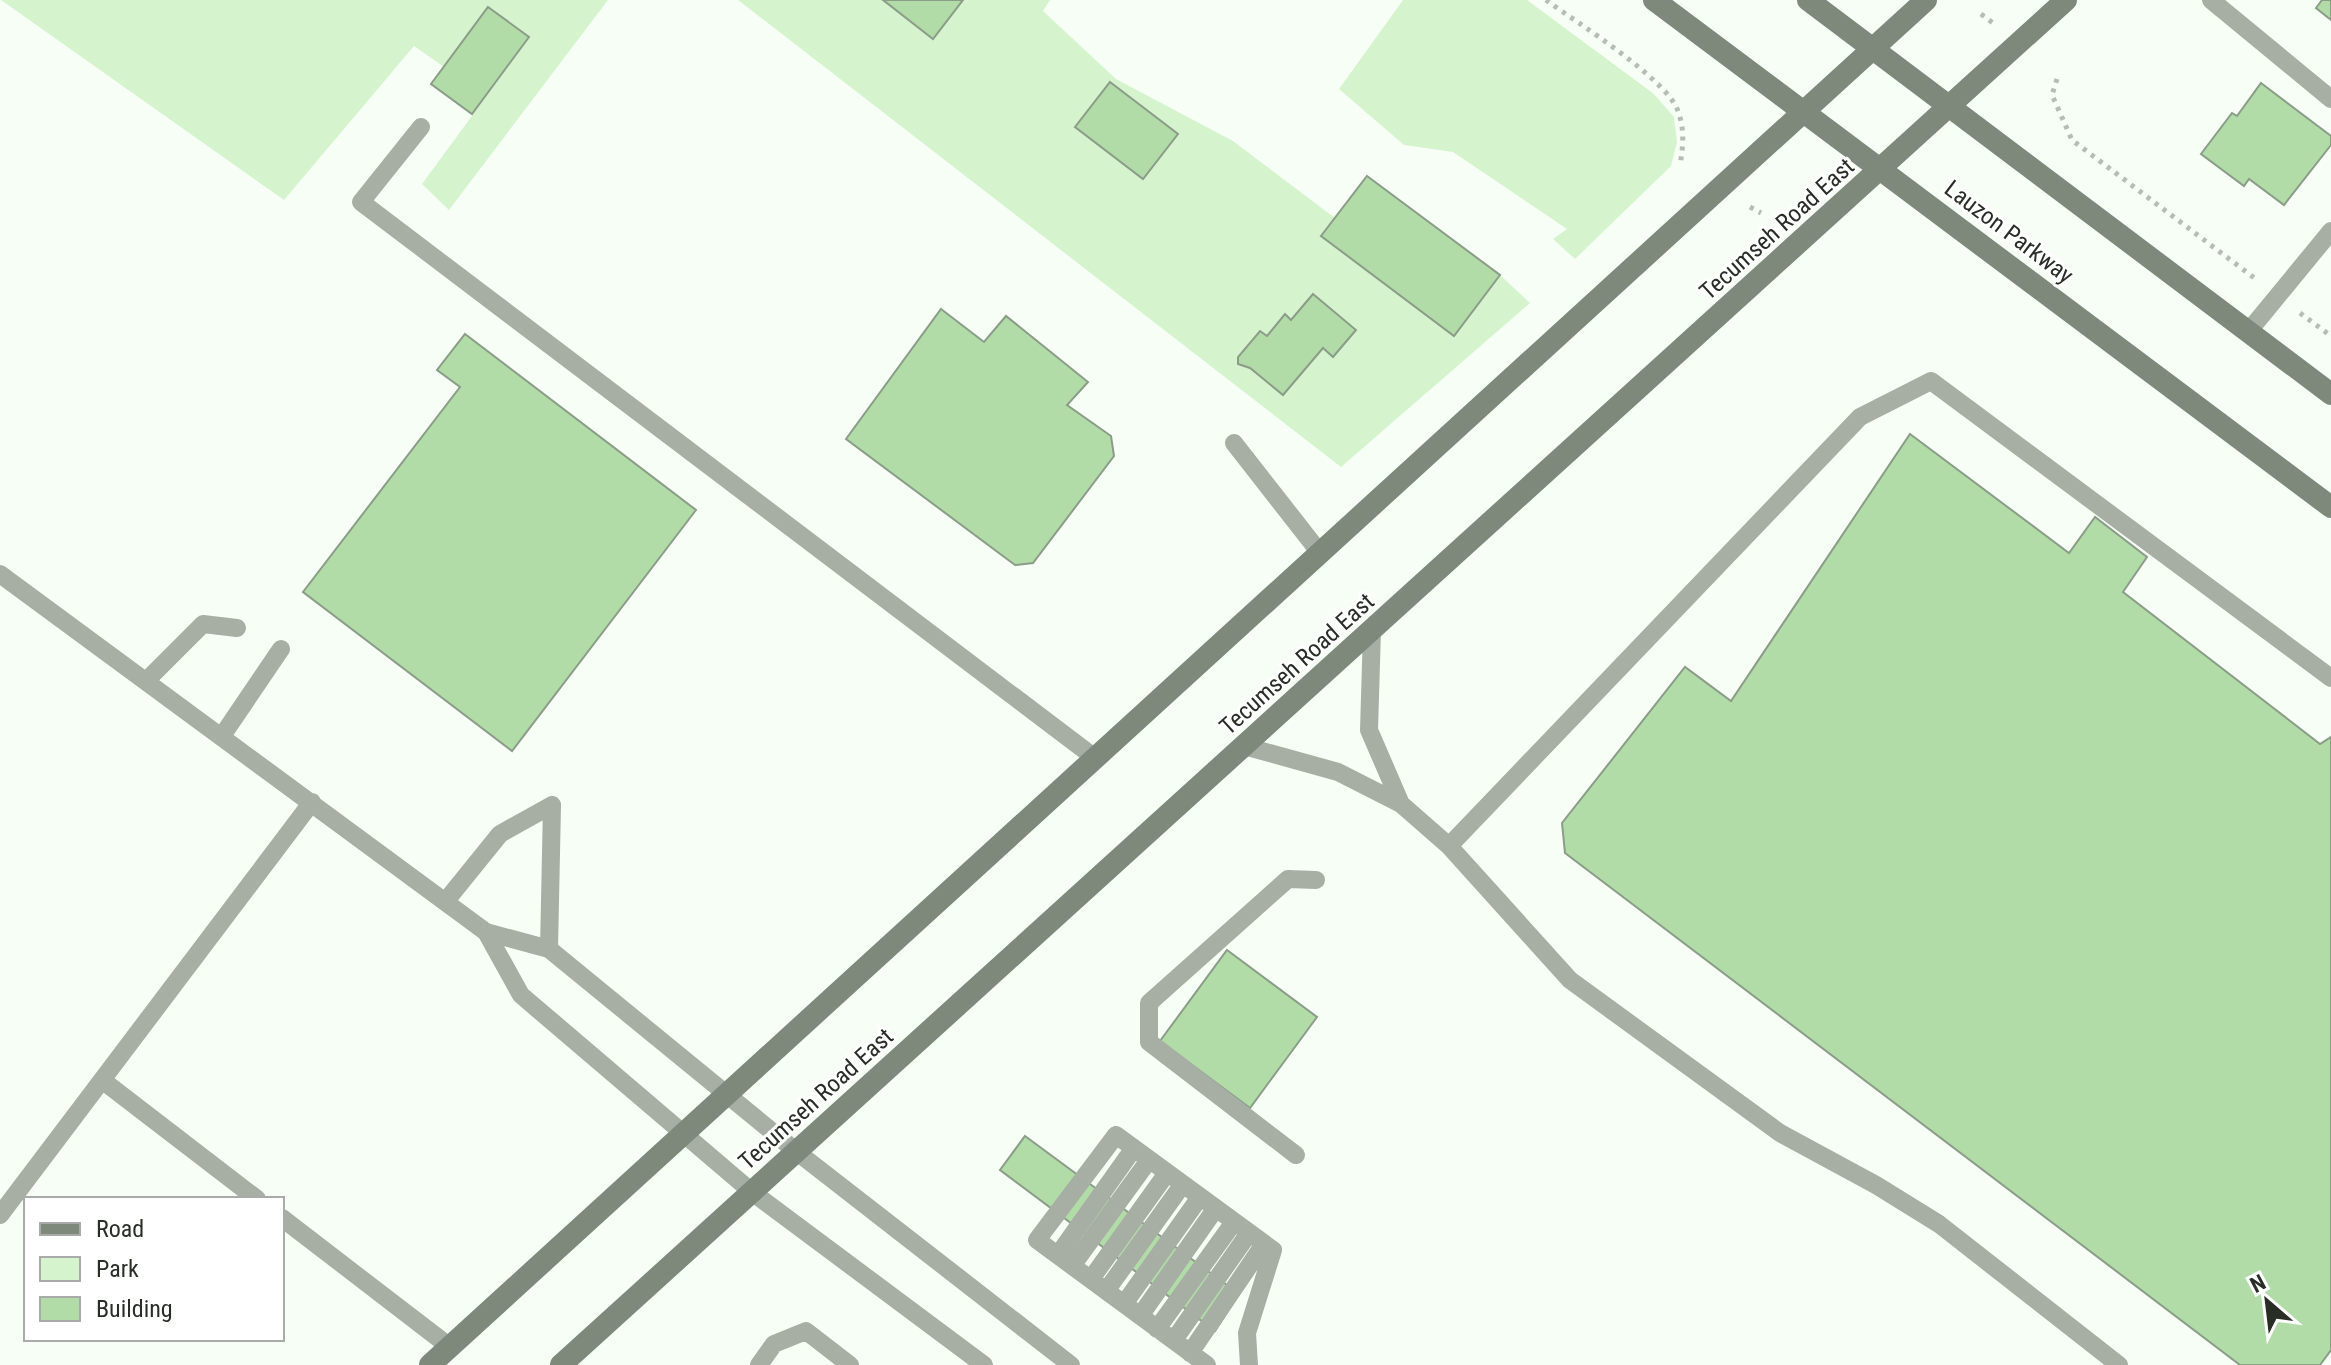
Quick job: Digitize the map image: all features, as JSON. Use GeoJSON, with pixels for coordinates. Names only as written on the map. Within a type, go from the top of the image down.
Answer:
{"type":"FeatureCollection","features":[{"type":"Feature","properties":{"kind":"main road","name":"Lauzon Parkway"},"geometry":{"type":"LineString","coordinates":[[1654,0],[2331,507]]}},
{"type":"Feature","properties":{"kind":"main road"},"geometry":{"type":"LineString","coordinates":[[1808,0],[2331,394]]}},
{"type":"Feature","properties":{"kind":"main road"},"geometry":{"type":"LineString","coordinates":[[430,1365],[1926,0]]}},
{"type":"Feature","properties":{"kind":"main road","name":"Tecumseh Road East"},"geometry":{"type":"LineString","coordinates":[[561,1365],[2066,0]]}},
{"type":"Feature","properties":{"kind":"lane"},"geometry":{"type":"LineString","coordinates":[[2211,0],[2331,99]]}},
{"type":"Feature","properties":{"kind":"lane"},"geometry":{"type":"LineString","coordinates":[[421,127],[361,202],[1095,758]]}},
{"type":"Feature","properties":{"kind":"lane"},"geometry":{"type":"LineString","coordinates":[[2248,332],[2331,231]]}},
{"type":"Feature","properties":{"kind":"lane"},"geometry":{"type":"LineString","coordinates":[[1449,846],[1860,417],[1931,381],[2331,678]]}},
{"type":"Feature","properties":{"kind":"lane"},"geometry":{"type":"LineString","coordinates":[[1234,443],[1320,553]]}},
{"type":"Feature","properties":{"kind":"lane"},"geometry":{"type":"LineString","coordinates":[[0,574],[486,932],[549,949],[797,1152],[1071,1365]]}},
{"type":"Feature","properties":{"kind":"lane"},"geometry":{"type":"LineString","coordinates":[[146,681],[203,624],[237,628]]}},
{"type":"Feature","properties":{"kind":"lane"},"geometry":{"type":"LineString","coordinates":[[1372,630],[1369,730],[1401,804]]}},
{"type":"Feature","properties":{"kind":"lane"},"geometry":{"type":"LineString","coordinates":[[222,736],[281,649]]}},
{"type":"Feature","properties":{"kind":"lane"},"geometry":{"type":"LineString","coordinates":[[1244,746],[1338,772],[1401,804],[1449,846],[1570,980],[1780,1133],[1876,1185],[1939,1224],[2119,1365]]}},
{"type":"Feature","properties":{"kind":"lane"},"geometry":{"type":"LineString","coordinates":[[0,1215],[312,802]]}},
{"type":"Feature","properties":{"kind":"lane"},"geometry":{"type":"LineString","coordinates":[[445,902],[500,834],[552,805],[549,949]]}},
{"type":"Feature","properties":{"kind":"lane"},"geometry":{"type":"LineString","coordinates":[[1296,1155],[1149,1042],[1149,1003],[1288,879],[1316,880]]}},
{"type":"Feature","properties":{"kind":"lane"},"geometry":{"type":"LineString","coordinates":[[486,932],[521,995],[752,1192],[984,1365]]}},
{"type":"Feature","properties":{"kind":"lane"},"geometry":{"type":"LineString","coordinates":[[102,1080],[254,1197]]}},
{"type":"Feature","properties":{"kind":"lane"},"geometry":{"type":"LineString","coordinates":[[1207,1365],[1037,1240],[1116,1135],[1273,1250],[1247,1333],[1249,1365]]}},
{"type":"Feature","properties":{"kind":"lane"},"geometry":{"type":"LineString","coordinates":[[1065,1260],[1149,1160]]}},
{"type":"Feature","properties":{"kind":"lane"},"geometry":{"type":"LineString","coordinates":[[1091,1279],[1167,1173]]}},
{"type":"Feature","properties":{"kind":"lane"},"geometry":{"type":"LineString","coordinates":[[1106,1291],[1183,1184]]}},
{"type":"Feature","properties":{"kind":"lane"},"geometry":{"type":"LineString","coordinates":[[1124,1304],[1200,1197]]}},
{"type":"Feature","properties":{"kind":"lane"},"geometry":{"type":"LineString","coordinates":[[1140,1316],[1216,1208]]}},
{"type":"Feature","properties":{"kind":"lane"},"geometry":{"type":"LineString","coordinates":[[284,1220],[450,1347]]}},
{"type":"Feature","properties":{"kind":"lane"},"geometry":{"type":"LineString","coordinates":[[1157,1329],[1234,1222]]}},
{"type":"Feature","properties":{"kind":"lane"},"geometry":{"type":"LineString","coordinates":[[1174,1340],[1257,1238]]}},
{"type":"Feature","properties":{"kind":"lane"},"geometry":{"type":"LineString","coordinates":[[1190,1353],[1257,1238]]}},
{"type":"Feature","properties":{"kind":"lane"},"geometry":{"type":"LineString","coordinates":[[759,1365],[774,1344],[806,1331],[850,1365]]}},
{"type":"Feature","properties":{"kind":"path"},"geometry":{"type":"LineString","coordinates":[[1546,0],[1649,76],[1678,108],[1685,137],[1680,166]]}},
{"type":"Feature","properties":{"kind":"path"},"geometry":{"type":"LineString","coordinates":[[1981,14],[1993,23]]}},
{"type":"Feature","properties":{"kind":"path"},"geometry":{"type":"LineString","coordinates":[[2057,79],[2052,95],[2072,140],[2258,281]]}},
{"type":"Feature","properties":{"kind":"path"},"geometry":{"type":"LineString","coordinates":[[1750,207],[1761,213]]}},
{"type":"Feature","properties":{"kind":"path"},"geometry":{"type":"LineString","coordinates":[[2302,314],[2331,336]]}},
{"type":"Feature","properties":{"kind":"green space"},"geometry":{"type":"Polygon","coordinates":[[[1,0],[608,0],[449,210],[422,184],[529,38],[489,8],[444,67],[414,46],[284,200],[1,0]]]}},
{"type":"Feature","properties":{"kind":"green space"},"geometry":{"type":"Polygon","coordinates":[[[738,0],[1050,0],[1043,11],[1116,79],[1233,141],[1335,218],[1321,236],[1454,336],[1500,275],[1530,303],[1341,467],[738,0]]]}},
{"type":"Feature","properties":{"kind":"green space"},"geometry":{"type":"Polygon","coordinates":[[[1403,0],[1527,0],[1654,94],[1674,117],[1677,142],[1671,166],[1575,259],[1553,239],[1567,229],[1453,152],[1404,145],[1339,89],[1403,0]]]}},
{"type":"Feature","properties":{"kind":"building"},"geometry":{"type":"Polygon","coordinates":[[[883,0],[963,0],[933,39],[883,0]]]}},
{"type":"Feature","properties":{"kind":"building"},"geometry":{"type":"Polygon","coordinates":[[[2322,0],[2331,0],[2331,20],[2316,8],[2322,0]]]}},
{"type":"Feature","properties":{"kind":"building"},"geometry":{"type":"Polygon","coordinates":[[[488,7],[529,37],[472,114],[431,84],[488,7]]]}},
{"type":"Feature","properties":{"kind":"building"},"geometry":{"type":"Polygon","coordinates":[[[1110,82],[1178,134],[1143,179],[1075,127],[1110,82]]]}},
{"type":"Feature","properties":{"kind":"building"},"geometry":{"type":"Polygon","coordinates":[[[2261,83],[2331,136],[2331,145],[2284,205],[2249,179],[2244,186],[2201,154],[2232,113],[2237,116],[2261,83]]]}},
{"type":"Feature","properties":{"kind":"building"},"geometry":{"type":"Polygon","coordinates":[[[1367,176],[1500,275],[1454,336],[1321,236],[1367,176]]]}},
{"type":"Feature","properties":{"kind":"building"},"geometry":{"type":"Polygon","coordinates":[[[1313,294],[1356,330],[1333,357],[1323,348],[1283,395],[1250,368],[1238,364],[1238,357],[1260,331],[1267,336],[1285,314],[1291,320],[1313,294]]]}},
{"type":"Feature","properties":{"kind":"building"},"geometry":{"type":"Polygon","coordinates":[[[941,309],[984,342],[1006,316],[1088,382],[1067,405],[1111,436],[1114,456],[1033,563],[1015,565],[846,439],[941,309]]]}},
{"type":"Feature","properties":{"kind":"building"},"geometry":{"type":"Polygon","coordinates":[[[465,334],[696,510],[512,751],[303,592],[460,387],[437,370],[465,334]]]}},
{"type":"Feature","properties":{"kind":"building"},"geometry":{"type":"Polygon","coordinates":[[[1910,434],[2069,553],[2095,517],[2147,557],[2123,592],[2320,744],[2331,737],[2331,1350],[2320,1365],[2240,1365],[1565,853],[1562,823],[1685,667],[1731,701],[1910,434]]]}},
{"type":"Feature","properties":{"kind":"building"},"geometry":{"type":"Polygon","coordinates":[[[1227,950],[1317,1017],[1250,1108],[1160,1041],[1227,950]]]}},
{"type":"Feature","properties":{"kind":"building"},"geometry":{"type":"Polygon","coordinates":[[[1025,1136],[1239,1294],[1215,1331],[1000,1170],[1025,1136]]]}}]}
